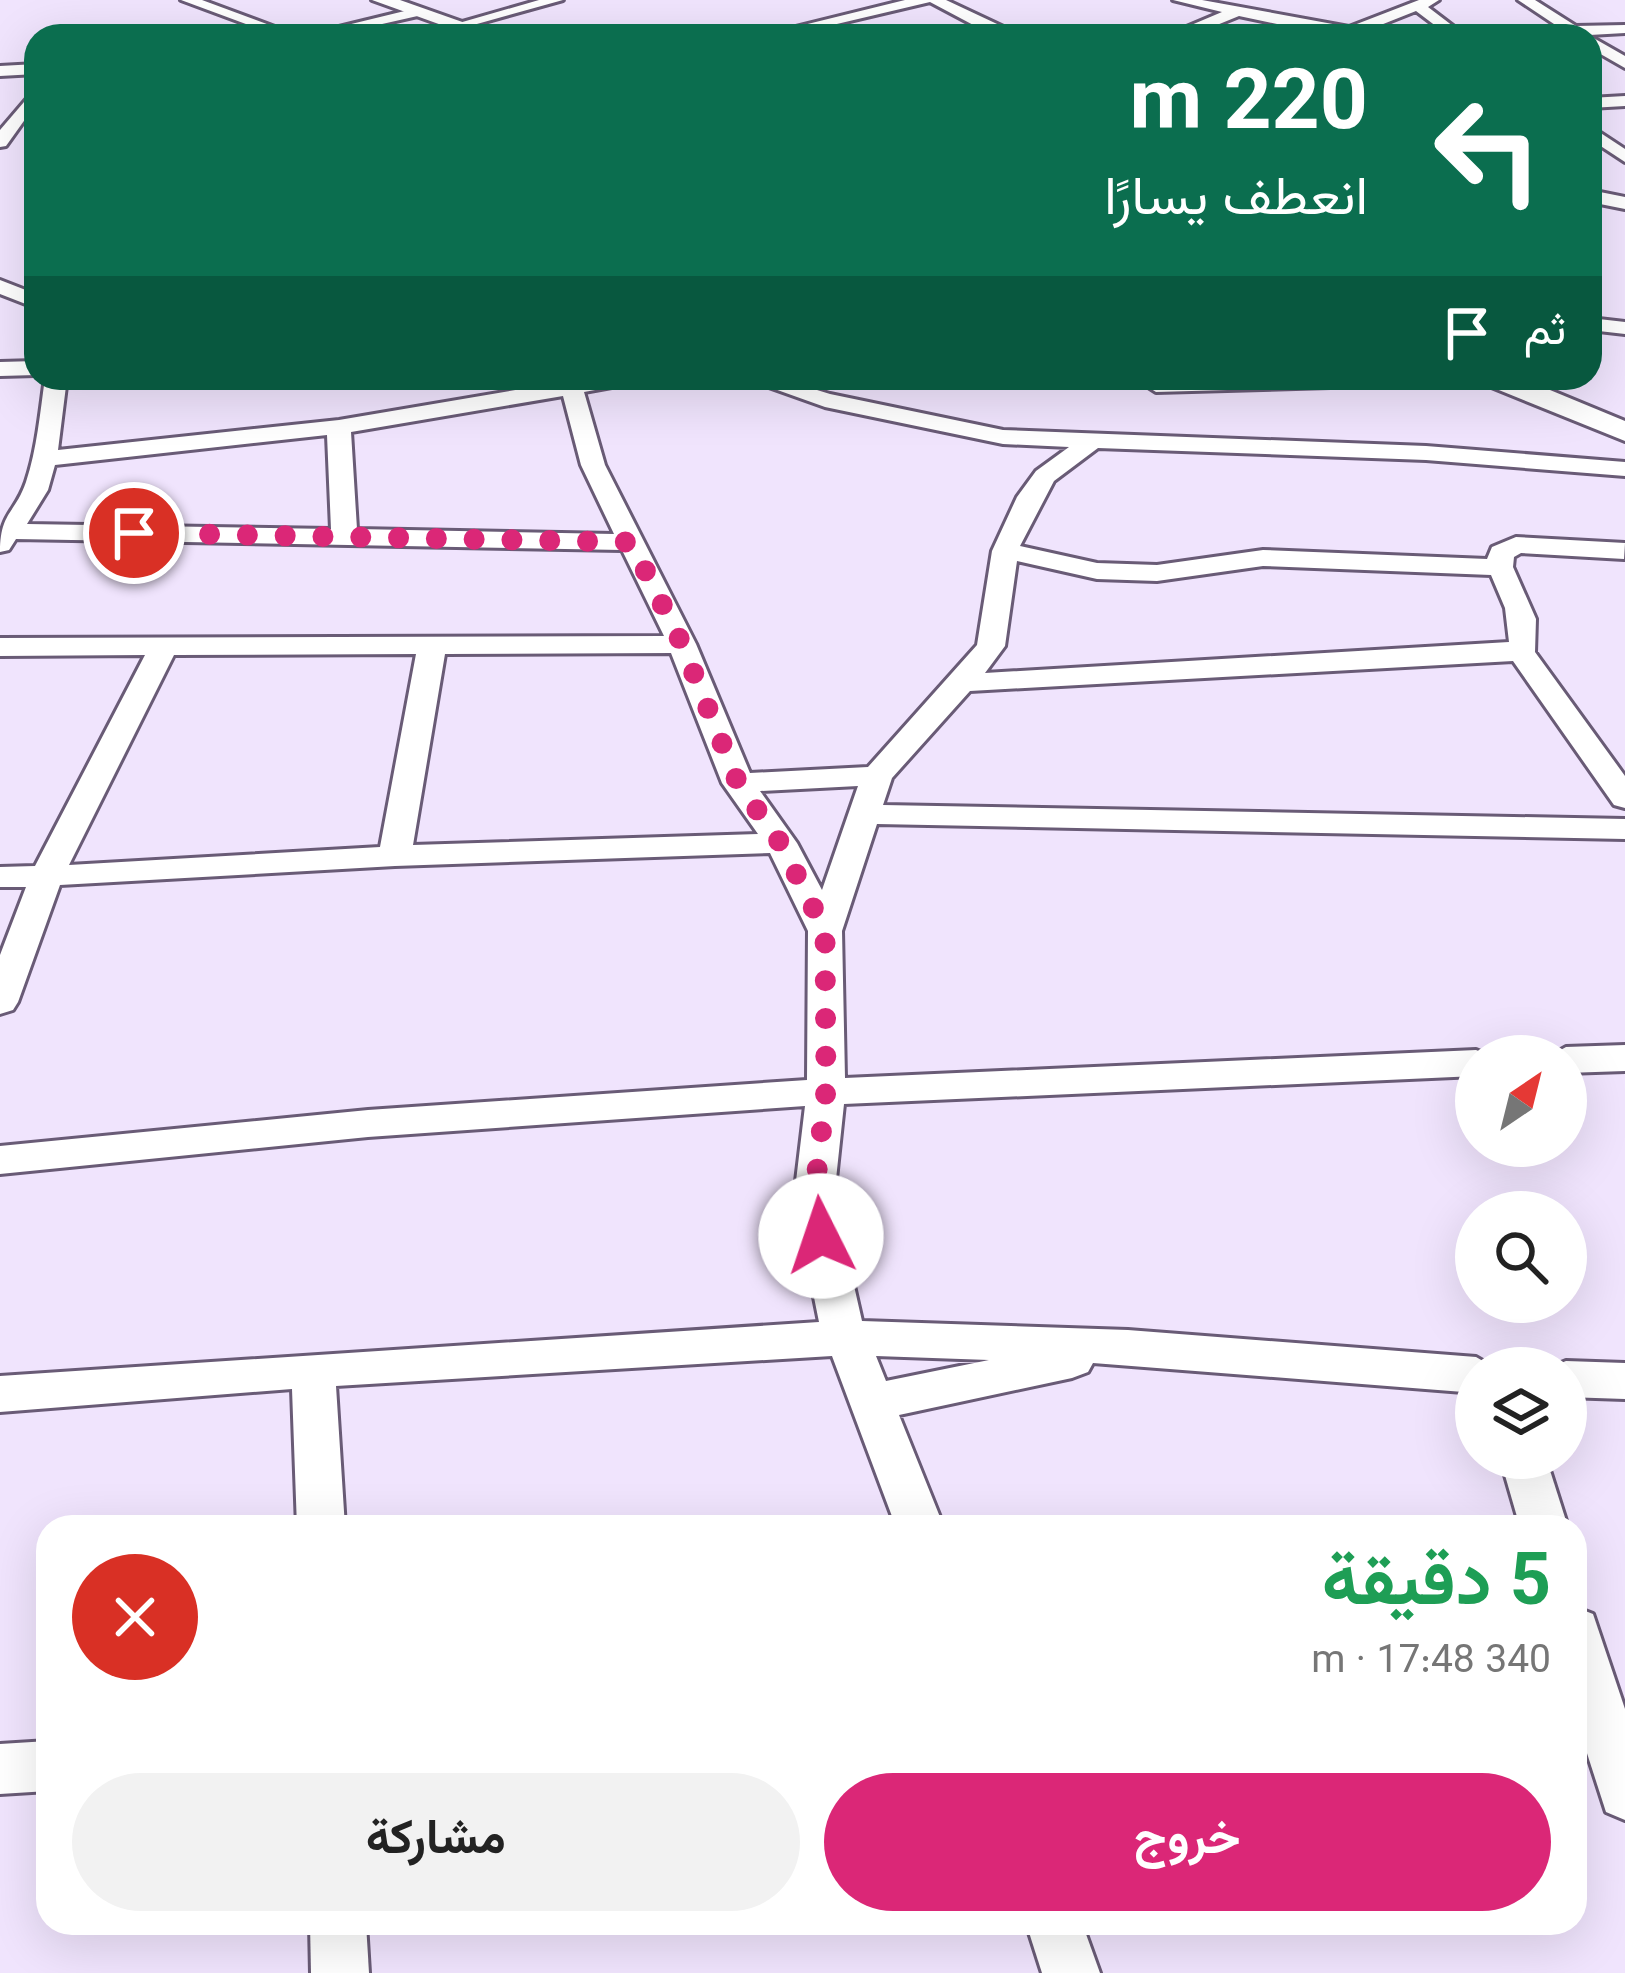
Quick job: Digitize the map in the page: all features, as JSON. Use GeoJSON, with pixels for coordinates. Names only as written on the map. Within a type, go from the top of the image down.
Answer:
{"type":"FeatureCollection","features":[{"type":"Feature","properties":{"kind":"street"},"geometry":{"type":"LineString","coordinates":[[188,0],[257,24]]}},
{"type":"Feature","properties":{"kind":"street"},"geometry":{"type":"LineString","coordinates":[[381,0],[456,24]]}},
{"type":"Feature","properties":{"kind":"street"},"geometry":{"type":"LineString","coordinates":[[463,24],[556,0]]}},
{"type":"Feature","properties":{"kind":"street"},"geometry":{"type":"LineString","coordinates":[[905,0],[922,0]]}},
{"type":"Feature","properties":{"kind":"street"},"geometry":{"type":"LineString","coordinates":[[818,24],[922,0]]}},
{"type":"Feature","properties":{"kind":"street"},"geometry":{"type":"LineString","coordinates":[[935,0],[982,24]]}},
{"type":"Feature","properties":{"kind":"street"},"geometry":{"type":"LineString","coordinates":[[1180,0],[1298,24]]}},
{"type":"Feature","properties":{"kind":"street"},"geometry":{"type":"LineString","coordinates":[[1526,0],[1565,0]]}},
{"type":"Feature","properties":{"kind":"street"},"geometry":{"type":"LineString","coordinates":[[1526,0],[1563,24]]}},
{"type":"Feature","properties":{"kind":"street"},"geometry":{"type":"LineString","coordinates":[[1372,3],[1419,5],[1444,24]]}},
{"type":"Feature","properties":{"kind":"street"},"geometry":{"type":"LineString","coordinates":[[1371,24],[1419,5]]}},
{"type":"Feature","properties":{"kind":"street"},"geometry":{"type":"LineString","coordinates":[[361,24],[417,11]]}},
{"type":"Feature","properties":{"kind":"street"},"geometry":{"type":"LineString","coordinates":[[1206,24],[1238,11]]}},
{"type":"Feature","properties":{"kind":"street"},"geometry":{"type":"LineString","coordinates":[[0,142],[24,109]]}},
{"type":"Feature","properties":{"kind":"street"},"geometry":{"type":"LineString","coordinates":[[5,538],[36,490],[54,390]]}},
{"type":"Feature","properties":{"kind":"street"},"geometry":{"type":"LineString","coordinates":[[45,459],[339,427],[538,390]]}},
{"type":"Feature","properties":{"kind":"street"},"geometry":{"type":"LineString","coordinates":[[577,390],[593,465],[682,644],[738,783],[781,844],[825,931]]}},
{"type":"Feature","properties":{"kind":"street"},"geometry":{"type":"LineString","coordinates":[[800,390],[923,423],[1003,437],[1426,453],[1625,469]]}},
{"type":"Feature","properties":{"kind":"street"},"geometry":{"type":"LineString","coordinates":[[915,1515],[845,1338],[814,1198],[826,1090],[825,931],[877,776],[991,646],[1005,551],[1046,476],[1104,442],[1153,398],[1152,390]]}},
{"type":"Feature","properties":{"kind":"street"},"geometry":{"type":"LineString","coordinates":[[1524,390],[1625,432]]}},
{"type":"Feature","properties":{"kind":"street"},"geometry":{"type":"LineString","coordinates":[[339,427],[344,538]]}},
{"type":"Feature","properties":{"kind":"street"},"geometry":{"type":"LineString","coordinates":[[0,496],[36,490]]}},
{"type":"Feature","properties":{"kind":"street"},"geometry":{"type":"LineString","coordinates":[[5,538],[631,542]]}},
{"type":"Feature","properties":{"kind":"street"},"geometry":{"type":"LineString","coordinates":[[1521,652],[1525,640],[1512,584],[1500,567],[1501,554],[1516,545],[1625,551]]}},
{"type":"Feature","properties":{"kind":"street"},"geometry":{"type":"LineString","coordinates":[[1005,551],[1097,571],[1157,572],[1263,557],[1500,567]]}},
{"type":"Feature","properties":{"kind":"street"},"geometry":{"type":"LineString","coordinates":[[395,856],[432,644]]}},
{"type":"Feature","properties":{"kind":"street"},"geometry":{"type":"LineString","coordinates":[[0,647],[682,644]]}},
{"type":"Feature","properties":{"kind":"street"},"geometry":{"type":"LineString","coordinates":[[0,1002],[46,876],[164,646]]}},
{"type":"Feature","properties":{"kind":"street"},"geometry":{"type":"LineString","coordinates":[[962,682],[1521,652]]}},
{"type":"Feature","properties":{"kind":"street"},"geometry":{"type":"LineString","coordinates":[[1521,652],[1625,798]]}},
{"type":"Feature","properties":{"kind":"street"},"geometry":{"type":"LineString","coordinates":[[738,783],[877,776]]}},
{"type":"Feature","properties":{"kind":"street"},"geometry":{"type":"LineString","coordinates":[[866,814],[1625,829]]}},
{"type":"Feature","properties":{"kind":"street"},"geometry":{"type":"LineString","coordinates":[[0,877],[395,856],[781,844]]}},
{"type":"Feature","properties":{"kind":"street"},"geometry":{"type":"LineString","coordinates":[[1587,1059],[1625,1058]]}},
{"type":"Feature","properties":{"kind":"street"},"geometry":{"type":"LineString","coordinates":[[0,1160],[143,1144],[826,1090],[1455,1064]]}},
{"type":"Feature","properties":{"kind":"street"},"geometry":{"type":"LineString","coordinates":[[0,1394],[845,1338],[1128,1347],[1455,1373]]}},
{"type":"Feature","properties":{"kind":"street"},"geometry":{"type":"LineString","coordinates":[[870,1403],[1128,1347]]}},
{"type":"Feature","properties":{"kind":"street"},"geometry":{"type":"LineString","coordinates":[[313,1370],[320,1515]]}},
{"type":"Feature","properties":{"kind":"street"},"geometry":{"type":"LineString","coordinates":[[1587,1380],[1625,1381]]}},
{"type":"Feature","properties":{"kind":"street"},"geometry":{"type":"LineString","coordinates":[[1529,1479],[1540,1515]]}},
{"type":"Feature","properties":{"kind":"street"},"geometry":{"type":"LineString","coordinates":[[1587,1669],[1625,1794]]}},
{"type":"Feature","properties":{"kind":"street"},"geometry":{"type":"LineString","coordinates":[[0,1769],[36,1767]]}},
{"type":"Feature","properties":{"kind":"street"},"geometry":{"type":"LineString","coordinates":[[338,1935],[340,1973]]}},
{"type":"Feature","properties":{"kind":"street"},"geometry":{"type":"LineString","coordinates":[[1058,1935],[1071,1973]]}},
{"type":"Feature","properties":{"kind":"route"},"geometry":{"type":"LineString","coordinates":[[134,533],[631,542],[682,644],[738,783],[781,844],[825,931],[826,1090],[814,1198],[821,1236]]}}]}
